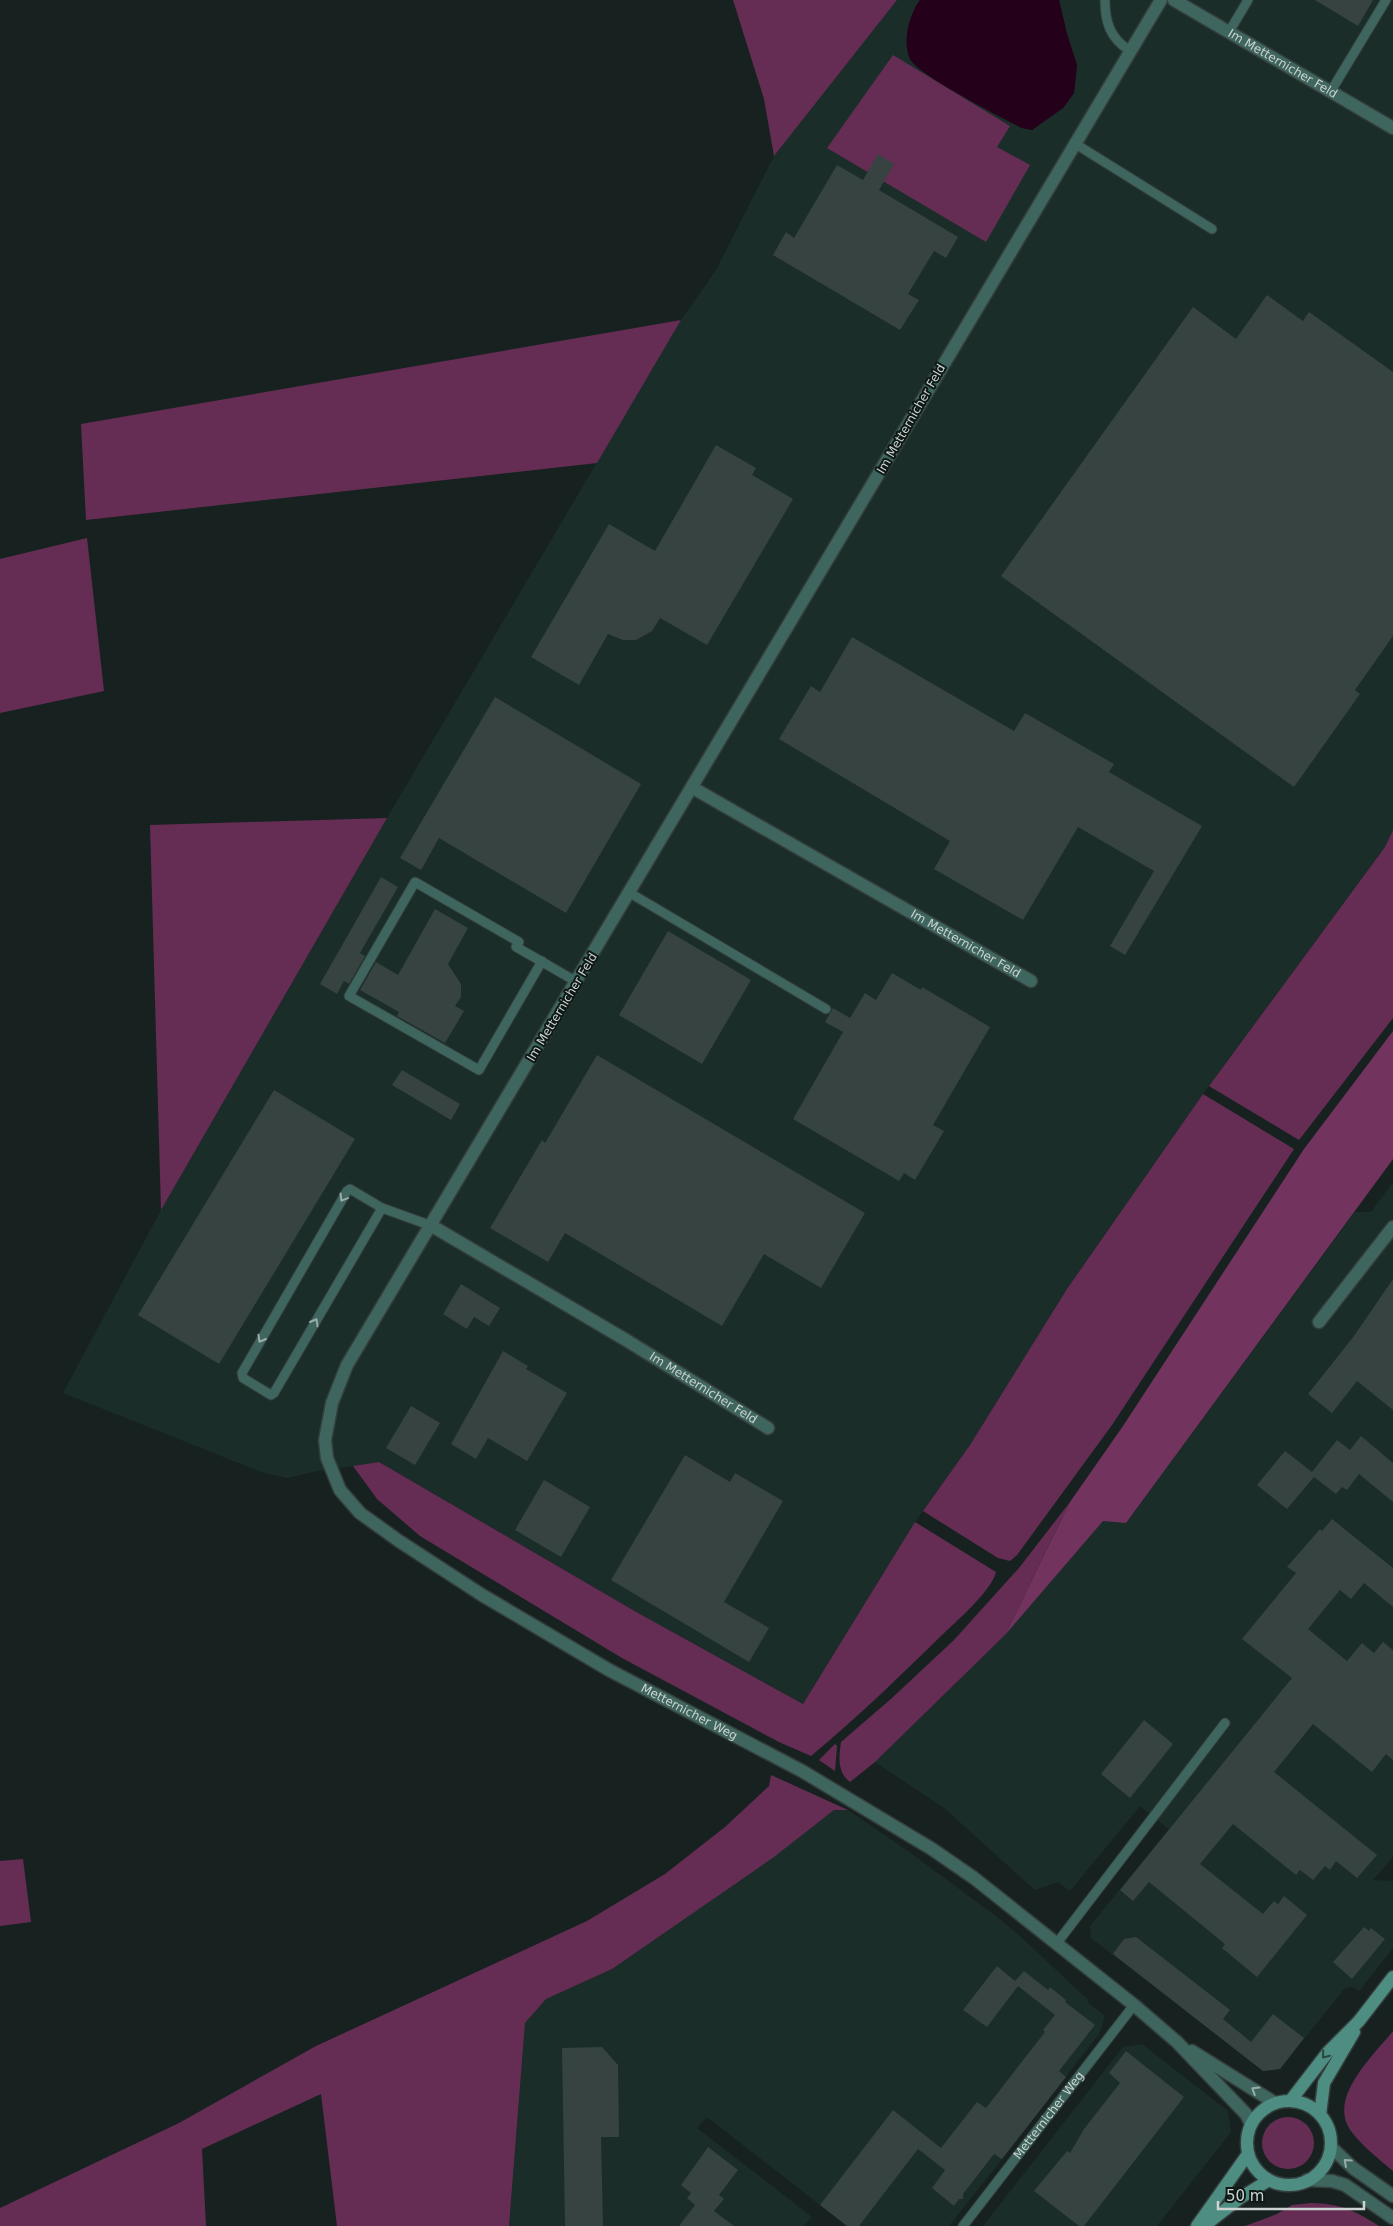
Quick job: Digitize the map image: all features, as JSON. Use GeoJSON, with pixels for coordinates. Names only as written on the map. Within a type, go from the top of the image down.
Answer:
{"type":"FeatureCollection","features":[{"type":"Feature","properties":{"kind":"main road"},"geometry":{"type":"LineString","coordinates":[[1290,2100],[1328,2052],[1359,2020],[1393,1977]]}},
{"type":"Feature","properties":{"kind":"main road"},"geometry":{"type":"LineString","coordinates":[[1320,2115],[1324,2083],[1359,2020]]}},
{"type":"Feature","properties":{"kind":"main road"},"geometry":{"type":"LineString","coordinates":[[1290,2100],[1312,2108],[1320,2115],[1330,2136],[1331,2147],[1327,2160],[1319,2172],[1296,2185],[1287,2186],[1269,2180],[1253,2165],[1246,2144],[1251,2124],[1257,2115],[1275,2103],[1290,2100]]}},
{"type":"Feature","properties":{"kind":"main road"},"geometry":{"type":"LineString","coordinates":[[1197,2226],[1248,2154]]}},
{"type":"Feature","properties":{"kind":"main road"},"geometry":{"type":"LineString","coordinates":[[1204,2226],[1240,2198],[1269,2180]]}},
{"type":"Feature","properties":{"kind":"street","name":"Im Metternicher Feld"},"geometry":{"type":"LineString","coordinates":[[332,1473],[325,1440],[327,1420],[337,1385],[347,1365],[432,1226],[1160,0]]}},
{"type":"Feature","properties":{"kind":"street","name":"Im Metternicher Feld"},"geometry":{"type":"LineString","coordinates":[[1174,0],[1393,128]]}},
{"type":"Feature","properties":{"kind":"street","name":"Im Metternicher Feld"},"geometry":{"type":"LineString","coordinates":[[692,788],[1031,981]]}},
{"type":"Feature","properties":{"kind":"street","name":"Im Metternicher Feld"},"geometry":{"type":"LineString","coordinates":[[432,1226],[626,1340],[768,1428]]}},
{"type":"Feature","properties":{"kind":"street"},"geometry":{"type":"LineString","coordinates":[[1319,1322],[1393,1227]]}},
{"type":"Feature","properties":{"kind":"street","name":"Metternicher Weg"},"geometry":{"type":"LineString","coordinates":[[332,1473],[340,1490],[360,1513],[434,1565],[609,1670],[802,1771],[886,1820],[974,1878],[1057,1943],[1177,2042],[1246,2114],[1251,2124]]}},
{"type":"Feature","properties":{"kind":"street","name":"Metternicher Weg"},"geometry":{"type":"LineString","coordinates":[[1177,2042],[1275,2103]]}},
{"type":"Feature","properties":{"kind":"street"},"geometry":{"type":"LineString","coordinates":[[1331,2147],[1354,2168],[1393,2196]]}},
{"type":"Feature","properties":{"kind":"street"},"geometry":{"type":"LineString","coordinates":[[1307,2180],[1332,2181],[1345,2185],[1393,2218]]}},
{"type":"Feature","properties":{"kind":"lane"},"geometry":{"type":"LineString","coordinates":[[1105,0],[1106,18],[1113,36],[1119,44],[1129,50]]}},
{"type":"Feature","properties":{"kind":"lane"},"geometry":{"type":"LineString","coordinates":[[1229,32],[1248,0]]}},
{"type":"Feature","properties":{"kind":"lane"},"geometry":{"type":"LineString","coordinates":[[1331,92],[1386,0]]}},
{"type":"Feature","properties":{"kind":"lane"},"geometry":{"type":"LineString","coordinates":[[1074,143],[1212,229]]}},
{"type":"Feature","properties":{"kind":"lane"},"geometry":{"type":"LineString","coordinates":[[542,961],[479,1070],[349,996],[414,882],[518,942],[516,947],[542,961],[577,982]]}},
{"type":"Feature","properties":{"kind":"lane"},"geometry":{"type":"LineString","coordinates":[[630,893],[826,1009]]}},
{"type":"Feature","properties":{"kind":"lane"},"geometry":{"type":"LineString","coordinates":[[382,1208],[274,1393],[270,1395],[243,1378],[242,1373],[347,1191],[350,1190],[382,1208],[432,1226]]}},
{"type":"Feature","properties":{"kind":"lane"},"geometry":{"type":"LineString","coordinates":[[1057,1943],[1225,1724]]}},
{"type":"Feature","properties":{"kind":"lane","name":"Metternicher Weg"},"geometry":{"type":"LineString","coordinates":[[963,2226],[1134,2006]]}},
{"type":"Feature","properties":{"kind":"shaded area"},"geometry":{"type":"Polygon","coordinates":[[[733,0],[897,0],[774,156],[764,99],[733,0]]]}},
{"type":"Feature","properties":{"kind":"shaded area"},"geometry":{"type":"Polygon","coordinates":[[[897,0],[920,0],[915,7],[924,72],[996,115],[1022,128],[1032,130],[1063,108],[1074,93],[1077,65],[1059,0],[1393,0],[1393,830],[1385,847],[1203,1094],[1067,1289],[970,1445],[915,1522],[803,1704],[638,1613],[379,1462],[313,1472],[288,1478],[261,1472],[63,1393],[161,1210],[387,818],[681,320],[716,270],[774,156],[897,0]]]}},
{"type":"Feature","properties":{"kind":"shaded area"},"geometry":{"type":"Polygon","coordinates":[[[920,0],[1059,0],[1077,65],[1074,93],[1063,108],[1032,130],[1012,123],[944,85],[916,66],[910,59],[908,52],[908,28],[920,0]]]}},
{"type":"Feature","properties":{"kind":"shaded area"},"geometry":{"type":"Polygon","coordinates":[[[893,55],[1010,126],[997,147],[1030,165],[986,242],[827,148],[893,55]]]}},
{"type":"Feature","properties":{"kind":"shaded area"},"geometry":{"type":"Polygon","coordinates":[[[681,320],[597,463],[86,520],[81,424],[681,320]]]}},
{"type":"Feature","properties":{"kind":"shaded area"},"geometry":{"type":"Polygon","coordinates":[[[87,538],[104,691],[0,713],[0,559],[87,538]]]}},
{"type":"Feature","properties":{"kind":"shaded area"},"geometry":{"type":"Polygon","coordinates":[[[387,818],[161,1210],[150,825],[387,818]]]}},
{"type":"Feature","properties":{"kind":"shaded area"},"geometry":{"type":"Polygon","coordinates":[[[1393,830],[1393,1018],[1299,1140],[1209,1086],[1385,847],[1393,830]]]}},
{"type":"Feature","properties":{"kind":"shaded area"},"geometry":{"type":"Polygon","coordinates":[[[1393,1031],[1393,1159],[1126,1523],[1103,1521],[1005,1635],[1070,1502],[1123,1426],[1304,1149],[1393,1031]]]}},
{"type":"Feature","properties":{"kind":"shaded area"},"geometry":{"type":"Polygon","coordinates":[[[1203,1094],[1294,1149],[1112,1425],[1017,1555],[1010,1561],[998,1558],[923,1511],[970,1445],[1067,1289],[1203,1094]]]}},
{"type":"Feature","properties":{"kind":"shaded area"},"geometry":{"type":"Polygon","coordinates":[[[1393,1182],[1393,1857],[1373,1880],[1393,1881],[1393,1948],[1359,1991],[1353,1987],[1345,1988],[1280,2069],[1263,2071],[1091,1938],[1090,1926],[1169,1829],[1140,1806],[1070,1891],[1058,1882],[1035,1890],[944,1808],[875,1762],[1005,1635],[1103,1520],[1126,1523],[1355,1212],[1371,1212],[1393,1182]]]}},
{"type":"Feature","properties":{"kind":"shaded area"},"geometry":{"type":"Polygon","coordinates":[[[379,1462],[638,1613],[803,1704],[915,1522],[996,1572],[988,1587],[965,1614],[878,1697],[811,1756],[779,1742],[622,1658],[420,1536],[377,1499],[353,1466],[379,1462]]]}},
{"type":"Feature","properties":{"kind":"shaded area"},"geometry":{"type":"Polygon","coordinates":[[[1070,1502],[1005,1635],[875,1762],[850,1782],[841,1769],[841,1742],[892,1698],[954,1640],[1019,1568],[1070,1502]]]}},
{"type":"Feature","properties":{"kind":"shaded area"},"geometry":{"type":"Polygon","coordinates":[[[835,1744],[837,1746],[835,1771],[819,1760],[835,1744]]]}},
{"type":"Feature","properties":{"kind":"shaded area"},"geometry":{"type":"Polygon","coordinates":[[[771,1775],[848,1810],[834,1810],[774,1857],[612,1969],[546,1999],[525,2023],[509,2226],[337,2226],[321,2094],[202,2149],[206,2226],[0,2226],[0,2208],[179,2123],[316,2046],[587,1921],[665,1874],[725,1827],[769,1786],[771,1775]]]}},
{"type":"Feature","properties":{"kind":"shaded area"},"geometry":{"type":"Polygon","coordinates":[[[834,1810],[848,1810],[908,1851],[1001,1920],[1088,2000],[1087,2002],[1105,2016],[1099,2034],[1002,2159],[949,2226],[847,2226],[707,2117],[697,2128],[812,2217],[804,2226],[509,2226],[525,2023],[546,1999],[612,1969],[834,1810]]]}},
{"type":"Feature","properties":{"kind":"shaded area"},"geometry":{"type":"Polygon","coordinates":[[[23,1859],[31,1922],[0,1926],[0,1861],[23,1859]]]}},
{"type":"Feature","properties":{"kind":"shaded area"},"geometry":{"type":"Polygon","coordinates":[[[1393,2031],[1393,2171],[1365,2147],[1351,2131],[1345,2118],[1345,2105],[1348,2091],[1355,2078],[1393,2031]]]}},
{"type":"Feature","properties":{"kind":"shaded area"},"geometry":{"type":"Polygon","coordinates":[[[1142,2044],[1228,2111],[1231,2132],[1157,2226],[983,2226],[1123,2047],[1142,2044]]]}},
{"type":"Feature","properties":{"kind":"shaded area"},"geometry":{"type":"Polygon","coordinates":[[[1283,2117],[1293,2117],[1302,2121],[1310,2129],[1314,2143],[1310,2157],[1302,2165],[1293,2169],[1283,2169],[1274,2165],[1266,2157],[1262,2148],[1262,2138],[1266,2129],[1274,2121],[1283,2117]]]}},
{"type":"Feature","properties":{"kind":"shaded area"},"geometry":{"type":"Polygon","coordinates":[[[1311,2203],[1339,2206],[1379,2226],[1245,2226],[1277,2214],[1292,2205],[1311,2203]]]}},
{"type":"Feature","properties":{"kind":"building"},"geometry":{"type":"Polygon","coordinates":[[[1315,0],[1373,0],[1358,26],[1315,0]]]}},
{"type":"Feature","properties":{"kind":"building"},"geometry":{"type":"Polygon","coordinates":[[[878,154],[894,164],[879,190],[958,237],[946,258],[934,251],[908,294],[919,300],[900,330],[773,255],[786,232],[794,238],[837,165],[863,180],[878,154]]]}},
{"type":"Feature","properties":{"kind":"building"},"geometry":{"type":"Polygon","coordinates":[[[1267,295],[1303,321],[1309,312],[1393,372],[1393,636],[1355,690],[1360,694],[1294,787],[1001,576],[1193,307],[1236,339],[1267,295]]]}},
{"type":"Feature","properties":{"kind":"building"},"geometry":{"type":"Polygon","coordinates":[[[716,445],[756,468],[752,475],[793,499],[707,645],[660,618],[652,631],[636,640],[623,640],[608,634],[579,685],[531,657],[609,524],[655,551],[716,445]]]}},
{"type":"Feature","properties":{"kind":"building"},"geometry":{"type":"Polygon","coordinates":[[[852,637],[1014,731],[1025,713],[1114,764],[1109,772],[1202,826],[1125,955],[1110,946],[1154,871],[1078,827],[1023,920],[934,869],[950,841],[779,739],[811,686],[820,692],[852,637]]]}},
{"type":"Feature","properties":{"kind":"building"},"geometry":{"type":"Polygon","coordinates":[[[495,697],[641,784],[566,913],[439,838],[421,870],[400,858],[495,697]]]}},
{"type":"Feature","properties":{"kind":"building"},"geometry":{"type":"Polygon","coordinates":[[[381,877],[398,887],[360,953],[365,956],[349,984],[344,981],[337,994],[320,984],[381,877]]]}},
{"type":"Feature","properties":{"kind":"building"},"geometry":{"type":"Polygon","coordinates":[[[435,909],[468,928],[448,964],[461,984],[461,997],[455,1006],[464,1011],[445,1043],[397,1016],[399,1012],[360,990],[376,962],[398,975],[435,909]]]}},
{"type":"Feature","properties":{"kind":"building"},"geometry":{"type":"Polygon","coordinates":[[[668,931],[751,980],[702,1064],[619,1015],[668,931]]]}},
{"type":"Feature","properties":{"kind":"building"},"geometry":{"type":"Polygon","coordinates":[[[892,973],[921,990],[922,987],[990,1027],[933,1125],[944,1131],[915,1180],[904,1173],[899,1181],[793,1119],[843,1032],[825,1022],[833,1008],[850,1018],[865,993],[876,1000],[892,973]]]}},
{"type":"Feature","properties":{"kind":"building"},"geometry":{"type":"Polygon","coordinates":[[[597,1055],[865,1213],[821,1288],[764,1254],[722,1326],[565,1233],[548,1262],[490,1228],[542,1140],[545,1143],[597,1055]]]}},
{"type":"Feature","properties":{"kind":"building"},"geometry":{"type":"Polygon","coordinates":[[[402,1070],[460,1104],[451,1120],[392,1085],[402,1070]]]}},
{"type":"Feature","properties":{"kind":"building"},"geometry":{"type":"Polygon","coordinates":[[[274,1090],[355,1139],[219,1364],[138,1315],[274,1090]]]}},
{"type":"Feature","properties":{"kind":"building"},"geometry":{"type":"Polygon","coordinates":[[[1393,1279],[1393,1410],[1357,1381],[1332,1413],[1308,1394],[1354,1336],[1393,1279]]]}},
{"type":"Feature","properties":{"kind":"building"},"geometry":{"type":"Polygon","coordinates":[[[461,1284],[500,1308],[489,1326],[474,1317],[467,1329],[443,1314],[461,1284]]]}},
{"type":"Feature","properties":{"kind":"building"},"geometry":{"type":"Polygon","coordinates":[[[503,1351],[528,1366],[526,1369],[567,1393],[527,1461],[488,1438],[476,1459],[451,1444],[503,1351]]]}},
{"type":"Feature","properties":{"kind":"building"},"geometry":{"type":"Polygon","coordinates":[[[411,1406],[440,1423],[415,1465],[386,1448],[411,1406]]]}},
{"type":"Feature","properties":{"kind":"building"},"geometry":{"type":"Polygon","coordinates":[[[1361,1436],[1393,1463],[1393,1502],[1359,1474],[1347,1490],[1342,1487],[1336,1494],[1314,1477],[1287,1509],[1257,1485],[1285,1451],[1312,1472],[1337,1440],[1350,1450],[1361,1436]]]}},
{"type":"Feature","properties":{"kind":"building"},"geometry":{"type":"Polygon","coordinates":[[[685,1455],[730,1482],[735,1473],[783,1501],[724,1602],[769,1628],[749,1662],[611,1580],[685,1455]]]}},
{"type":"Feature","properties":{"kind":"building"},"geometry":{"type":"Polygon","coordinates":[[[544,1480],[590,1507],[561,1557],[515,1530],[544,1480]]]}},
{"type":"Feature","properties":{"kind":"building"},"geometry":{"type":"Polygon","coordinates":[[[1332,1519],[1393,1568],[1393,1607],[1364,1583],[1351,1599],[1340,1590],[1308,1629],[1347,1661],[1362,1643],[1374,1653],[1383,1642],[1393,1650],[1393,1760],[1386,1754],[1372,1772],[1313,1724],[1274,1772],[1377,1855],[1357,1878],[1336,1861],[1330,1870],[1325,1866],[1313,1880],[1300,1870],[1296,1875],[1233,1824],[1200,1864],[1263,1914],[1274,1901],[1278,1904],[1284,1896],[1307,1915],[1257,1977],[1222,1948],[1225,1944],[1149,1882],[1133,1901],[1120,1890],[1292,1678],[1242,1639],[1296,1573],[1287,1567],[1320,1529],[1322,1531],[1332,1519]]]}},
{"type":"Feature","properties":{"kind":"building"},"geometry":{"type":"Polygon","coordinates":[[[1144,1720],[1173,1744],[1130,1798],[1101,1774],[1144,1720]]]}},
{"type":"Feature","properties":{"kind":"building"},"geometry":{"type":"Polygon","coordinates":[[[1364,1927],[1369,1931],[1371,1928],[1385,1939],[1352,1979],[1333,1962],[1364,1927]]]}},
{"type":"Feature","properties":{"kind":"building"},"geometry":{"type":"Polygon","coordinates":[[[1136,1937],[1230,2010],[1223,2019],[1251,2042],[1273,2014],[1304,2038],[1280,2069],[1263,2071],[1113,1954],[1124,1939],[1136,1937]]]}},
{"type":"Feature","properties":{"kind":"building"},"geometry":{"type":"Polygon","coordinates":[[[997,1966],[1015,1981],[1024,1971],[1048,1990],[1050,1987],[1066,2000],[1065,2002],[1095,2025],[1059,2071],[1066,2077],[1002,2159],[994,2154],[963,2194],[963,2199],[959,2199],[954,2206],[932,2188],[945,2170],[918,2149],[859,2226],[847,2226],[820,2205],[893,2110],[941,2148],[977,2102],[986,2108],[1045,2032],[1043,2030],[1055,2015],[1018,1986],[987,2027],[963,2010],[997,1966]]]}},
{"type":"Feature","properties":{"kind":"building"},"geometry":{"type":"Polygon","coordinates":[[[602,2047],[618,2065],[619,2137],[601,2137],[603,2226],[565,2226],[562,2048],[602,2047]]]}},
{"type":"Feature","properties":{"kind":"building"},"geometry":{"type":"Polygon","coordinates":[[[1126,2051],[1184,2097],[1084,2226],[1079,2226],[1034,2191],[1067,2151],[1070,2153],[1084,2129],[1120,2083],[1109,2073],[1126,2051]]]}},
{"type":"Feature","properties":{"kind":"building"},"geometry":{"type":"Polygon","coordinates":[[[708,2147],[738,2170],[719,2195],[724,2199],[714,2211],[734,2226],[679,2226],[695,2205],[687,2198],[691,2193],[681,2185],[708,2147]]]}}]}
